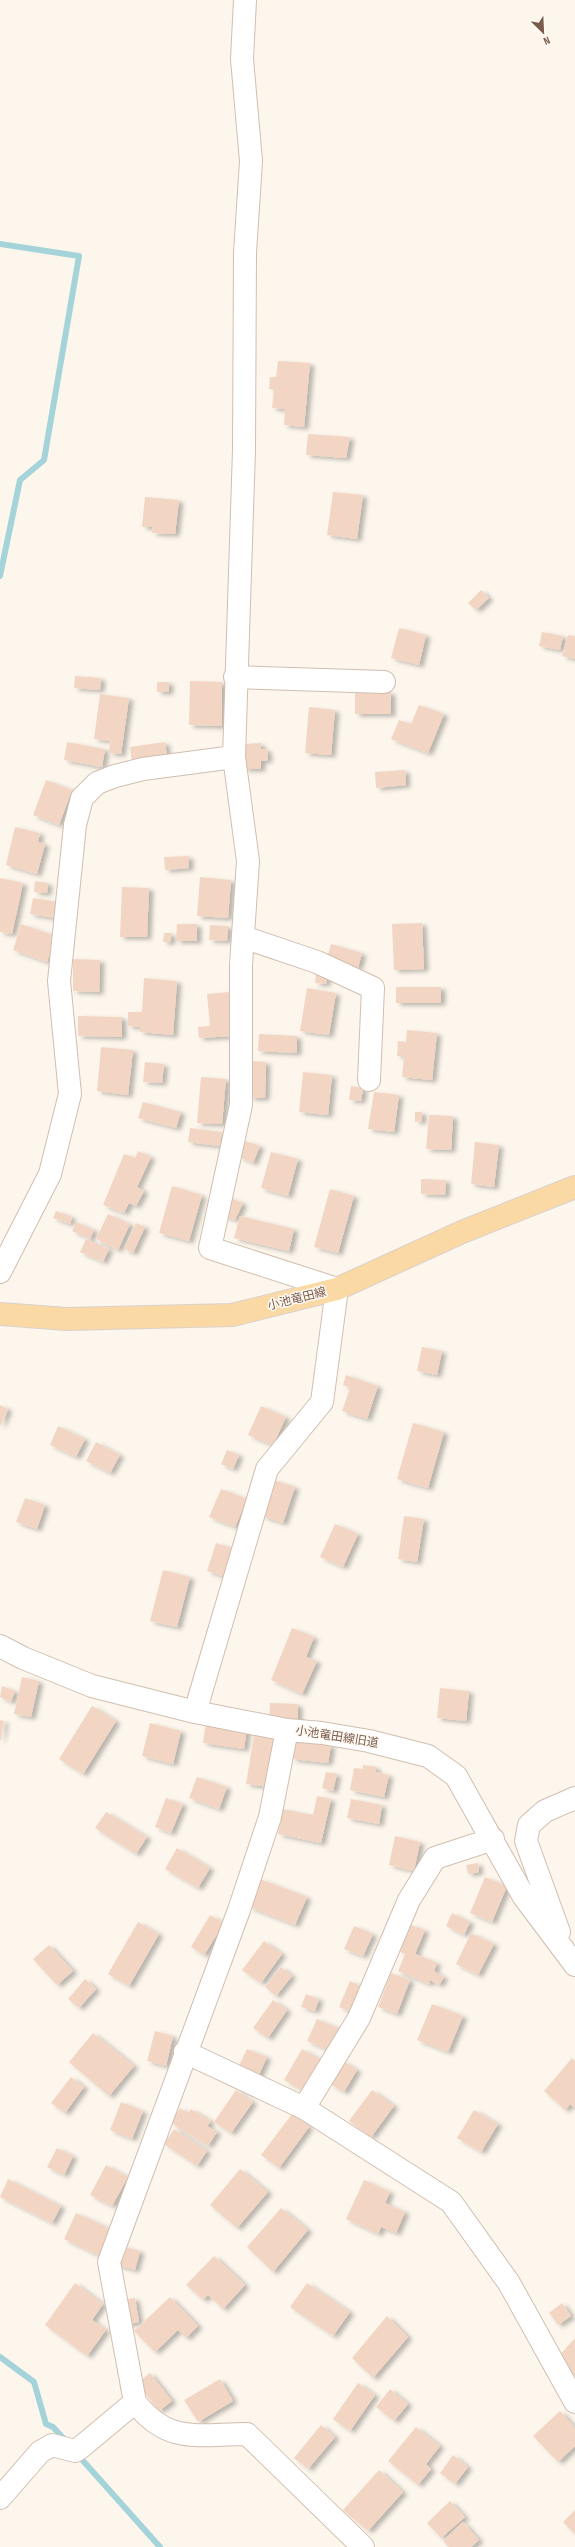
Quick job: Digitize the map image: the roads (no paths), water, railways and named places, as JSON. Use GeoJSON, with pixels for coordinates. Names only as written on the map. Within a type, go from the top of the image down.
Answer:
{"type":"FeatureCollection","features":[{"type":"Feature","properties":{"kind":"main road","name":"小池竜田線"},"geometry":{"type":"LineString","coordinates":[[0,1314],[67,1319],[232,1315],[337,1289],[462,1232],[575,1187]]}},
{"type":"Feature","properties":{"kind":"street"},"geometry":{"type":"LineString","coordinates":[[195,1712],[267,1469],[322,1402],[337,1289],[210,1248],[241,1105],[243,937],[248,861],[234,757],[244,450],[245,253],[250,161],[242,59],[245,0]]}},
{"type":"Feature","properties":{"kind":"street"},"geometry":{"type":"LineString","coordinates":[[236,677],[384,682]]}},
{"type":"Feature","properties":{"kind":"street"},"geometry":{"type":"LineString","coordinates":[[0,1272],[50,1174],[70,1094],[59,981],[75,825],[82,798],[97,783],[115,776],[143,769],[234,757]]}},
{"type":"Feature","properties":{"kind":"street"},"geometry":{"type":"LineString","coordinates":[[243,937],[317,962],[372,988],[369,1080]]}},
{"type":"Feature","properties":{"kind":"street","name":"小池竜田線旧道"},"geometry":{"type":"LineString","coordinates":[[0,1646],[23,1658],[92,1686],[195,1712],[287,1730],[322,1733],[369,1741],[428,1756],[456,1776],[524,1897],[571,1960]]}},
{"type":"Feature","properties":{"kind":"street"},"geometry":{"type":"LineString","coordinates":[[287,1730],[270,1817],[239,1910],[185,2052],[136,2193],[109,2262],[135,2402],[144,2415],[164,2430],[181,2434],[247,2434],[362,2547]]}},
{"type":"Feature","properties":{"kind":"street"},"geometry":{"type":"LineString","coordinates":[[571,1960],[526,1841],[530,1825],[545,1811],[575,1798]]}},
{"type":"Feature","properties":{"kind":"street"},"geometry":{"type":"LineString","coordinates":[[304,2108],[359,2018],[409,1900],[435,1858],[493,1840]]}},
{"type":"Feature","properties":{"kind":"street"},"geometry":{"type":"LineString","coordinates":[[185,2052],[304,2108],[451,2202],[509,2283],[575,2402]]}},
{"type":"Feature","properties":{"kind":"street"},"geometry":{"type":"LineString","coordinates":[[0,2498],[40,2452],[52,2444],[75,2451],[135,2402]]}},
{"type":"Feature","properties":{"kind":"waterway"},"geometry":{"type":"LineString","coordinates":[[0,244],[79,256],[44,460],[20,480],[0,576]]}},
{"type":"Feature","properties":{"kind":"waterway"},"geometry":{"type":"LineString","coordinates":[[0,2357],[34,2382],[46,2424],[53,2427],[67,2442]]}},
{"type":"Feature","properties":{"kind":"waterway"},"geometry":{"type":"LineString","coordinates":[[77,2454],[160,2547]]}}]}
